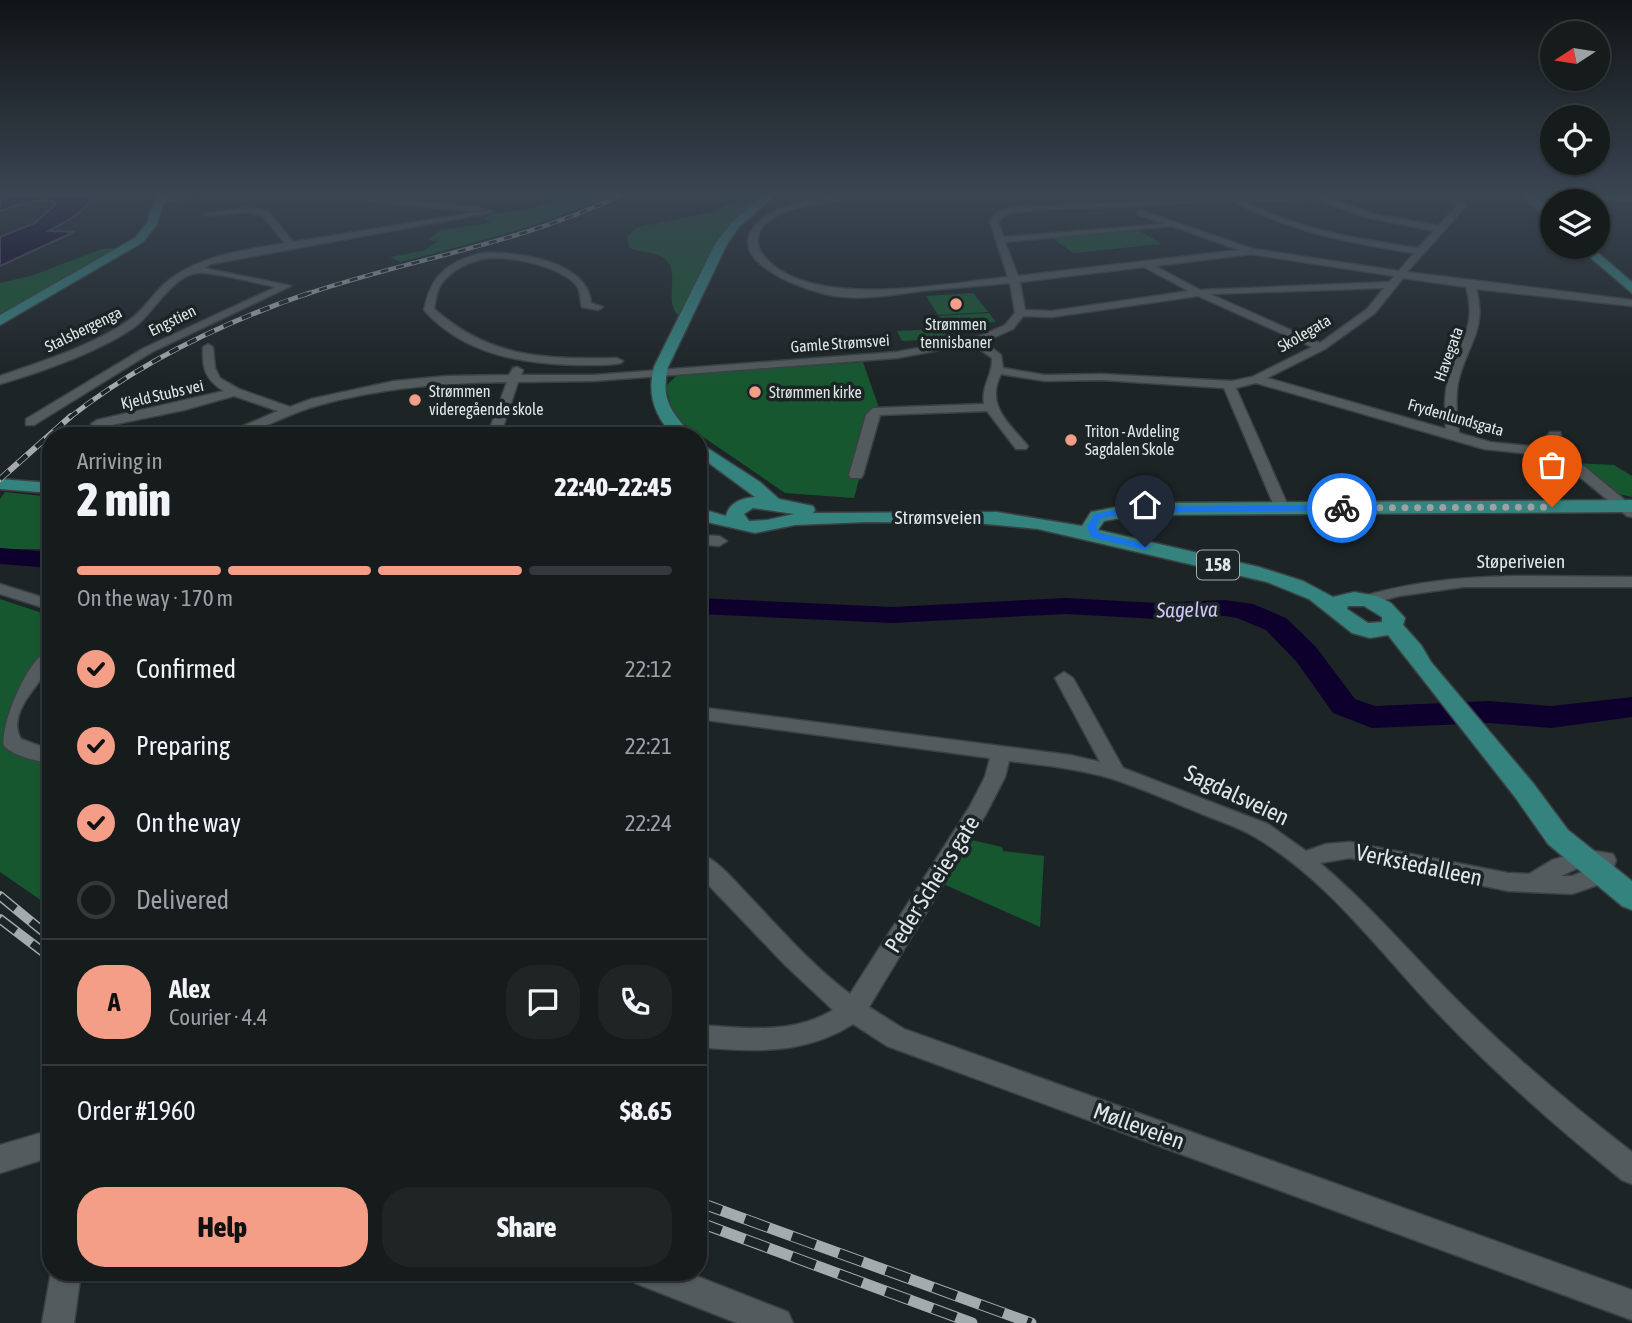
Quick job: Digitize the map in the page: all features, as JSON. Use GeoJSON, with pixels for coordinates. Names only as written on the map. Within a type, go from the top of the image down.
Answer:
{"type":"FeatureCollection","features":[{"type":"Feature","properties":{"kind":"main road"},"geometry":{"type":"LineString","coordinates":[[0,321],[109,258]]}},
{"type":"Feature","properties":{"kind":"main road"},"geometry":{"type":"LineString","coordinates":[[674,427],[660,405],[657,392],[659,373],[714,258]]}},
{"type":"Feature","properties":{"kind":"main road"},"geometry":{"type":"LineString","coordinates":[[1598,259],[1632,289]]}},
{"type":"Feature","properties":{"kind":"main road"},"geometry":{"type":"LineString","coordinates":[[707,454],[777,510]]}},
{"type":"Feature","properties":{"kind":"main road"},"geometry":{"type":"LineString","coordinates":[[740,479],[745,493],[741,512]]}},
{"type":"Feature","properties":{"kind":"main road"},"geometry":{"type":"LineString","coordinates":[[0,484],[42,487]]}},
{"type":"Feature","properties":{"kind":"main road"},"geometry":{"type":"LineString","coordinates":[[1097,530],[1122,511],[1282,508],[1629,509]]}},
{"type":"Feature","properties":{"kind":"main road","name":"158"},"geometry":{"type":"LineString","coordinates":[[707,512],[741,512],[760,527],[777,510]]}},
{"type":"Feature","properties":{"kind":"main road","name":"Strømsveien"},"geometry":{"type":"LineString","coordinates":[[777,510],[997,517],[1097,530]]}},
{"type":"Feature","properties":{"kind":"main road","name":"158"},"geometry":{"type":"LineString","coordinates":[[1097,530],[1279,580],[1314,594],[1350,602],[1390,618],[1427,672],[1524,790],[1558,837],[1596,864],[1632,898]]}},
{"type":"Feature","properties":{"kind":"main road","name":"158"},"geometry":{"type":"LineString","coordinates":[[1350,602],[1346,622],[1369,630],[1427,672]]}},
{"type":"Feature","properties":{"kind":"main road"},"geometry":{"type":"LineString","coordinates":[[1369,630],[1380,630],[1390,618]]}},
{"type":"Feature","properties":{"kind":"main road","name":"158"},"geometry":{"type":"LineString","coordinates":[[1596,864],[1632,880]]}},
{"type":"Feature","properties":{"kind":"street","name":"Stalsbergenga"},"geometry":{"type":"LineString","coordinates":[[0,380],[59,359],[110,336],[134,322],[172,282],[193,269],[227,258]]}},
{"type":"Feature","properties":{"kind":"street"},"geometry":{"type":"LineString","coordinates":[[476,258],[447,274],[435,285],[429,310],[444,326],[466,341],[526,359],[560,362],[617,361]]}},
{"type":"Feature","properties":{"kind":"street"},"geometry":{"type":"LineString","coordinates":[[513,258],[548,265],[568,274],[584,289],[586,305],[598,307]]}},
{"type":"Feature","properties":{"kind":"street"},"geometry":{"type":"LineString","coordinates":[[761,258],[778,273],[809,287],[842,294],[1014,280],[1196,258]]}},
{"type":"Feature","properties":{"kind":"street"},"geometry":{"type":"LineString","coordinates":[[1006,258],[1021,300],[1020,313],[1052,314],[1197,292],[1392,285]]}},
{"type":"Feature","properties":{"kind":"street"},"geometry":{"type":"LineString","coordinates":[[1295,258],[1470,285],[1632,303]]}},
{"type":"Feature","properties":{"kind":"street","name":"Skolegata"},"geometry":{"type":"LineString","coordinates":[[1232,385],[1256,379],[1321,347],[1371,311],[1414,258]]}},
{"type":"Feature","properties":{"kind":"street"},"geometry":{"type":"LineString","coordinates":[[1145,264],[1197,292],[1321,347]]}},
{"type":"Feature","properties":{"kind":"street","name":"Engstien"},"geometry":{"type":"LineString","coordinates":[[30,422],[148,350],[286,286],[193,269]]}},
{"type":"Feature","properties":{"kind":"street","name":"Havegata"},"geometry":{"type":"LineString","coordinates":[[1453,435],[1450,400],[1452,382],[1475,327],[1476,309],[1470,285]]}},
{"type":"Feature","properties":{"kind":"street","name":"Gamle Strømsvei"},"geometry":{"type":"LineString","coordinates":[[249,427],[330,398],[394,385],[447,379],[576,379],[884,356],[975,341],[1009,327],[1020,313]]}},
{"type":"Feature","properties":{"kind":"street"},"geometry":{"type":"LineString","coordinates":[[975,341],[995,355],[999,362],[989,388],[992,407],[1000,423],[1021,446]]}},
{"type":"Feature","properties":{"kind":"street","name":"Kjeld Stubs vei"},"geometry":{"type":"LineString","coordinates":[[208,347],[212,376],[234,392],[289,411]]}},
{"type":"Feature","properties":{"kind":"street"},"geometry":{"type":"LineString","coordinates":[[496,427],[512,379],[526,359]]}},
{"type":"Feature","properties":{"kind":"street"},"geometry":{"type":"LineString","coordinates":[[998,370],[1045,378],[1101,377],[1232,385],[1230,391],[1282,508]]}},
{"type":"Feature","properties":{"kind":"street","name":"Frydenlundsgata"},"geometry":{"type":"LineString","coordinates":[[1256,379],[1503,450],[1542,451],[1580,470],[1629,509]]}},
{"type":"Feature","properties":{"kind":"street","name":"Kjeld Stubs vei"},"geometry":{"type":"LineString","coordinates":[[97,424],[184,406],[234,392]]}},
{"type":"Feature","properties":{"kind":"street"},"geometry":{"type":"LineString","coordinates":[[856,475],[872,415],[877,411],[992,407]]}},
{"type":"Feature","properties":{"kind":"street"},"geometry":{"type":"LineString","coordinates":[[1542,451],[1555,435]]}},
{"type":"Feature","properties":{"kind":"street"},"geometry":{"type":"LineString","coordinates":[[707,539],[719,541]]}},
{"type":"Feature","properties":{"kind":"street","name":"Støperiveien"},"geometry":{"type":"LineString","coordinates":[[1350,602],[1387,591],[1463,583],[1632,582]]}},
{"type":"Feature","properties":{"kind":"street"},"geometry":{"type":"LineString","coordinates":[[1390,618],[1410,588]]}},
{"type":"Feature","properties":{"kind":"street"},"geometry":{"type":"LineString","coordinates":[[0,589],[42,602]]}},
{"type":"Feature","properties":{"kind":"street"},"geometry":{"type":"LineString","coordinates":[[42,664],[18,687],[10,699],[3,724],[5,734],[11,742],[42,754]]}},
{"type":"Feature","properties":{"kind":"street"},"geometry":{"type":"LineString","coordinates":[[1064,678],[1116,773]]}},
{"type":"Feature","properties":{"kind":"street","name":"Sagdalsveien"},"geometry":{"type":"LineString","coordinates":[[707,714],[1070,762],[1116,773],[1262,831],[1304,859],[1344,896],[1441,1000],[1490,1047],[1576,1126],[1632,1170]]}},
{"type":"Feature","properties":{"kind":"street","name":"Peder Scheies gate"},"geometry":{"type":"LineString","coordinates":[[853,1011],[979,809],[996,777],[1001,753]]}},
{"type":"Feature","properties":{"kind":"street","name":"Verkstedalleen"},"geometry":{"type":"LineString","coordinates":[[1304,859],[1326,852],[1350,850],[1476,878],[1572,885],[1596,864]]}},
{"type":"Feature","properties":{"kind":"street","name":"Mølleveien"},"geometry":{"type":"LineString","coordinates":[[707,868],[817,979],[853,1011],[896,1038],[1632,1305]]}},
{"type":"Feature","properties":{"kind":"street"},"geometry":{"type":"LineString","coordinates":[[707,1037],[768,1042],[805,1035],[833,1025],[853,1011]]}},
{"type":"Feature","properties":{"kind":"street"},"geometry":{"type":"LineString","coordinates":[[0,1158],[42,1146]]}},
{"type":"Feature","properties":{"kind":"street"},"geometry":{"type":"LineString","coordinates":[[58,1323],[65,1281]]}},
{"type":"Feature","properties":{"kind":"street"},"geometry":{"type":"LineString","coordinates":[[669,1281],[777,1323]]}},
{"type":"Feature","properties":{"kind":"green space"},"geometry":{"type":"Polygon","coordinates":[[[78,258],[112,258],[0,323],[0,283],[34,275],[78,258]]]}},
{"type":"Feature","properties":{"kind":"green space"},"geometry":{"type":"Polygon","coordinates":[[[391,258],[416,258],[400,262],[391,258]]]}},
{"type":"Feature","properties":{"kind":"green space"},"geometry":{"type":"Polygon","coordinates":[[[662,258],[715,258],[680,317],[672,304],[672,273],[666,260],[662,258]]]}},
{"type":"Feature","properties":{"kind":"green space","name":"Strømmen tennisbaner"},"geometry":{"type":"Polygon","coordinates":[[[973,293],[988,312],[938,315],[926,296],[973,293]]]}},
{"type":"Feature","properties":{"kind":"green space"},"geometry":{"type":"Polygon","coordinates":[[[989,313],[996,322],[946,325],[939,316],[989,313]]]}},
{"type":"Feature","properties":{"kind":"green space"},"geometry":{"type":"Polygon","coordinates":[[[945,329],[952,338],[902,341],[897,331],[945,329]]]}},
{"type":"Feature","properties":{"kind":"green space"},"geometry":{"type":"Polygon","coordinates":[[[863,362],[879,408],[871,410],[853,474],[860,476],[854,498],[785,493],[707,440],[707,427],[689,427],[674,417],[666,386],[677,375],[863,362]]]}},
{"type":"Feature","properties":{"kind":"green space"},"geometry":{"type":"Polygon","coordinates":[[[1574,463],[1614,465],[1632,476],[1632,497],[1615,493],[1574,463]]]}},
{"type":"Feature","properties":{"kind":"green space"},"geometry":{"type":"Polygon","coordinates":[[[5,492],[42,496],[42,549],[0,549],[0,499],[5,492]]]}},
{"type":"Feature","properties":{"kind":"green space"},"geometry":{"type":"Polygon","coordinates":[[[0,599],[42,613],[42,660],[21,684],[5,724],[16,741],[42,751],[42,901],[0,872],[0,599]]]}},
{"type":"Feature","properties":{"kind":"green space"},"geometry":{"type":"Polygon","coordinates":[[[967,839],[1002,847],[1003,851],[1044,856],[1040,927],[941,883],[967,839]]]}},
{"type":"Feature","properties":{"kind":"shaded area"},"geometry":{"type":"Polygon","coordinates":[[[0,258],[18,258],[0,266],[0,258]]]}},
{"type":"Feature","properties":{"kind":"waterway","name":"Sagelva"},"geometry":{"type":"LineString","coordinates":[[0,556],[42,559]]}},
{"type":"Feature","properties":{"kind":"waterway","name":"Sagelva"},"geometry":{"type":"LineString","coordinates":[[707,606],[892,615],[1066,606],[1156,611],[1225,608],[1243,610],[1276,624],[1306,654],[1344,706],[1372,717],[1489,712],[1551,717],[1632,707]]}},
{"type":"Feature","properties":{"kind":"railway"},"geometry":{"type":"LineString","coordinates":[[304,295],[434,258]]}},
{"type":"Feature","properties":{"kind":"railway"},"geometry":{"type":"LineString","coordinates":[[69,418],[124,379],[184,345],[277,304],[309,293]]}},
{"type":"Feature","properties":{"kind":"railway"},"geometry":{"type":"LineString","coordinates":[[59,427],[71,416]]}},
{"type":"Feature","properties":{"kind":"railway"},"geometry":{"type":"LineString","coordinates":[[0,479],[42,442]]}},
{"type":"Feature","properties":{"kind":"railway"},"geometry":{"type":"LineString","coordinates":[[0,896],[42,931]]}},
{"type":"Feature","properties":{"kind":"railway"},"geometry":{"type":"LineString","coordinates":[[0,919],[42,951]]}},
{"type":"Feature","properties":{"kind":"railway"},"geometry":{"type":"LineString","coordinates":[[707,1205],[1031,1323]]}},
{"type":"Feature","properties":{"kind":"railway"},"geometry":{"type":"LineString","coordinates":[[707,1225],[972,1323]]}},
{"type":"Feature","properties":{"kind":"way so far"},"geometry":{"type":"LineString","coordinates":[[1342,508],[1552,507]]}},
{"type":"Feature","properties":{"kind":"place","name":"Strømmen tennisbaner"},"geometry":{"type":"Point","coordinates":[956,304]}},
{"type":"Feature","properties":{"kind":"place","name":"Strømmen kirke"},"geometry":{"type":"Point","coordinates":[755,392]}},
{"type":"Feature","properties":{"kind":"place","name":"Strømmen videregående skole"},"geometry":{"type":"Point","coordinates":[415,400]}},
{"type":"Feature","properties":{"kind":"place","name":"Triton - Avdeling Sagdalen Skole"},"geometry":{"type":"Point","coordinates":[1071,440]}},
{"type":"Feature","properties":{"kind":"route"},"geometry":{"type":"LineString","coordinates":[[1145,547],[1095,535],[1091,526],[1098,516],[1130,510],[1342,508]]}}]}
